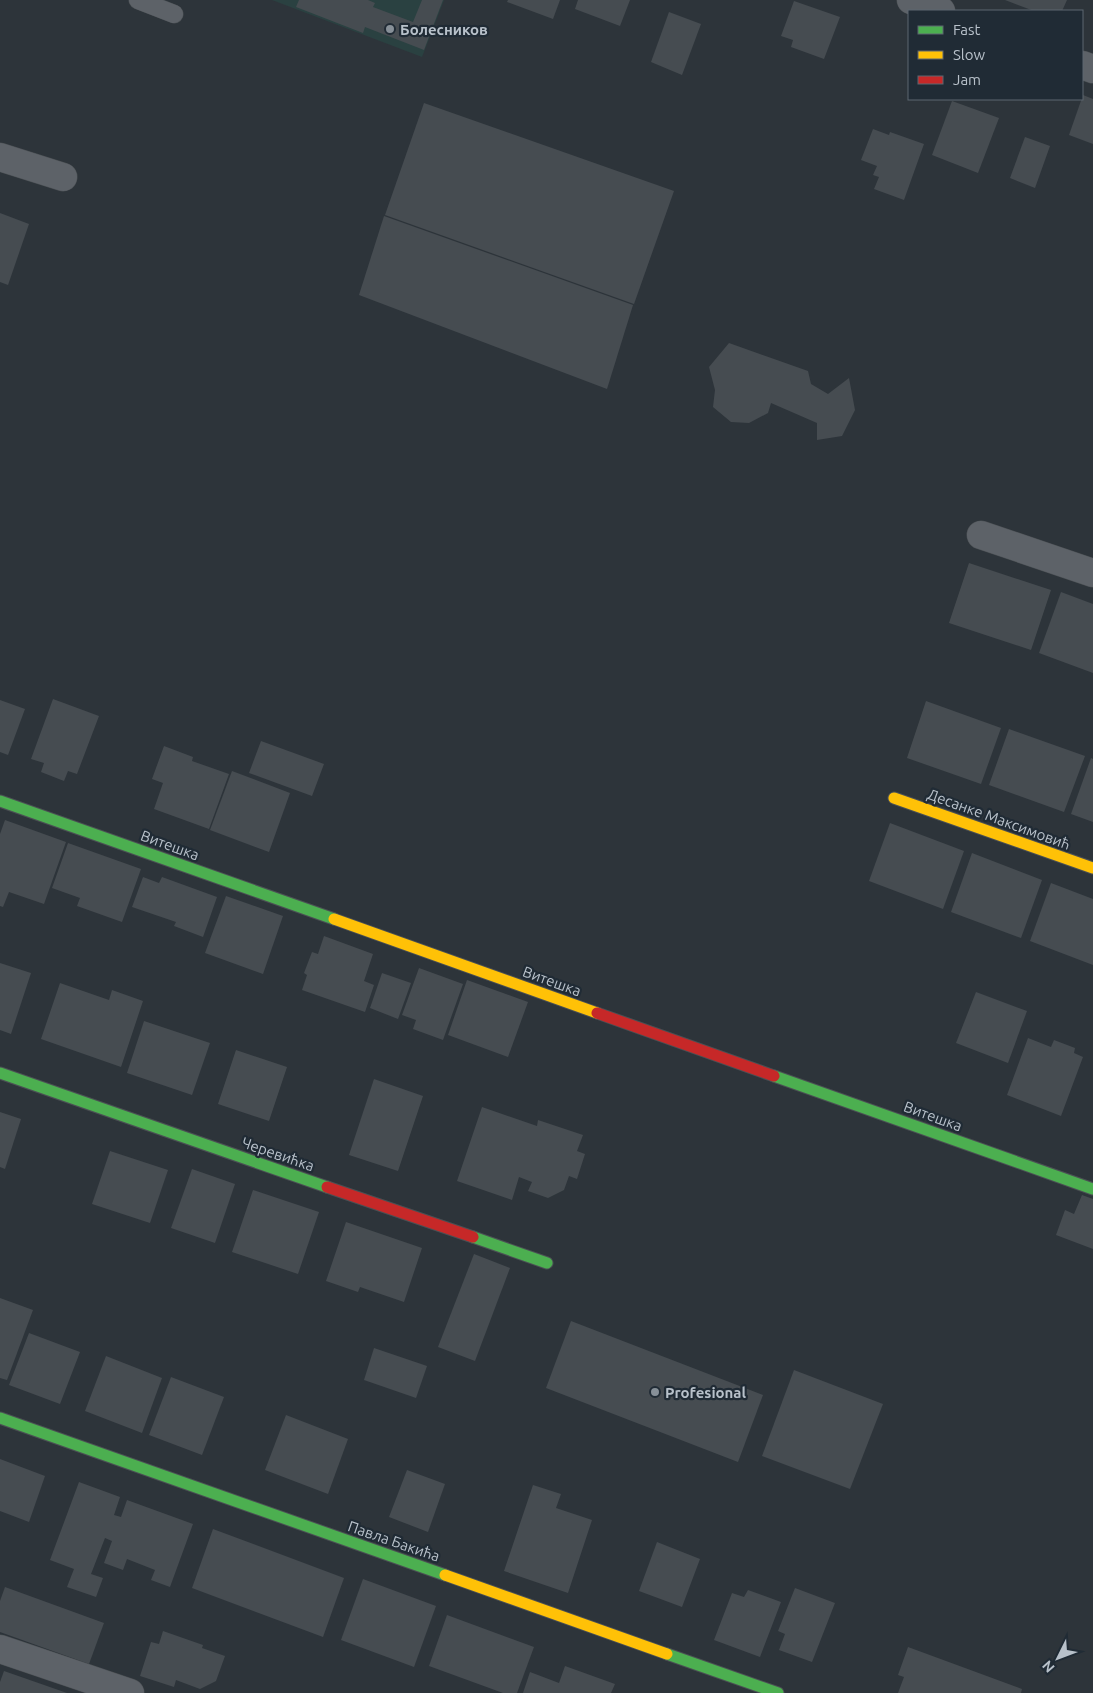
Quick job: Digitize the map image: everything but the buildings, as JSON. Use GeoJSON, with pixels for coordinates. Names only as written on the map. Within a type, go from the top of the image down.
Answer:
{"type":"FeatureCollection","features":[{"type":"Feature","properties":{"kind":"street"},"geometry":{"type":"LineString","coordinates":[[911,0],[937,10]]}},
{"type":"Feature","properties":{"kind":"street"},"geometry":{"type":"LineString","coordinates":[[0,156],[63,177]]}},
{"type":"Feature","properties":{"kind":"street"},"geometry":{"type":"LineString","coordinates":[[981,535],[1093,573]]}},
{"type":"Feature","properties":{"kind":"street","name":"Десанке Максимовић"},"geometry":{"type":"LineString","coordinates":[[894,798],[1093,868]]}},
{"type":"Feature","properties":{"kind":"street","name":"Витешка"},"geometry":{"type":"LineString","coordinates":[[0,801],[1093,1189]]}},
{"type":"Feature","properties":{"kind":"street","name":"Черевићка"},"geometry":{"type":"LineString","coordinates":[[0,1073],[547,1263]]}},
{"type":"Feature","properties":{"kind":"street","name":"Павла Бакића"},"geometry":{"type":"LineString","coordinates":[[0,1418],[778,1693]]}},
{"type":"Feature","properties":{"kind":"street"},"geometry":{"type":"LineString","coordinates":[[0,1649],[130,1693]]}},
{"type":"Feature","properties":{"kind":"lane"},"geometry":{"type":"LineString","coordinates":[[138,0],[174,14]]}},
{"type":"Feature","properties":{"kind":"green space","name":"Болесников"},"geometry":{"type":"Polygon","coordinates":[[[272,0],[444,0],[422,57],[272,0]]]}},
{"type":"Feature","properties":{"kind":"traffic: fast"},"geometry":{"type":"LineString","coordinates":[[0,801],[334,919]]}},
{"type":"Feature","properties":{"kind":"traffic: fast"},"geometry":{"type":"LineString","coordinates":[[0,1073],[327,1187]]}},
{"type":"Feature","properties":{"kind":"traffic: fast"},"geometry":{"type":"LineString","coordinates":[[774,1076],[1093,1189]]}},
{"type":"Feature","properties":{"kind":"traffic: fast"},"geometry":{"type":"LineString","coordinates":[[473,1237],[547,1263]]}},
{"type":"Feature","properties":{"kind":"traffic: fast"},"geometry":{"type":"LineString","coordinates":[[0,1418],[445,1575]]}},
{"type":"Feature","properties":{"kind":"traffic: fast"},"geometry":{"type":"LineString","coordinates":[[667,1654],[778,1693]]}},
{"type":"Feature","properties":{"kind":"traffic: slow"},"geometry":{"type":"LineString","coordinates":[[894,798],[1093,868]]}},
{"type":"Feature","properties":{"kind":"traffic: slow"},"geometry":{"type":"LineString","coordinates":[[334,919],[597,1013]]}},
{"type":"Feature","properties":{"kind":"traffic: slow"},"geometry":{"type":"LineString","coordinates":[[445,1575],[667,1654]]}},
{"type":"Feature","properties":{"kind":"traffic: jam"},"geometry":{"type":"LineString","coordinates":[[597,1013],[774,1076]]}},
{"type":"Feature","properties":{"kind":"traffic: jam"},"geometry":{"type":"LineString","coordinates":[[327,1187],[473,1237]]}},
{"type":"Feature","properties":{"kind":"place","name":"Болесников"},"geometry":{"type":"Point","coordinates":[390,29]}},
{"type":"Feature","properties":{"kind":"place","name":"Profesional"},"geometry":{"type":"Point","coordinates":[655,1392]}}]}
